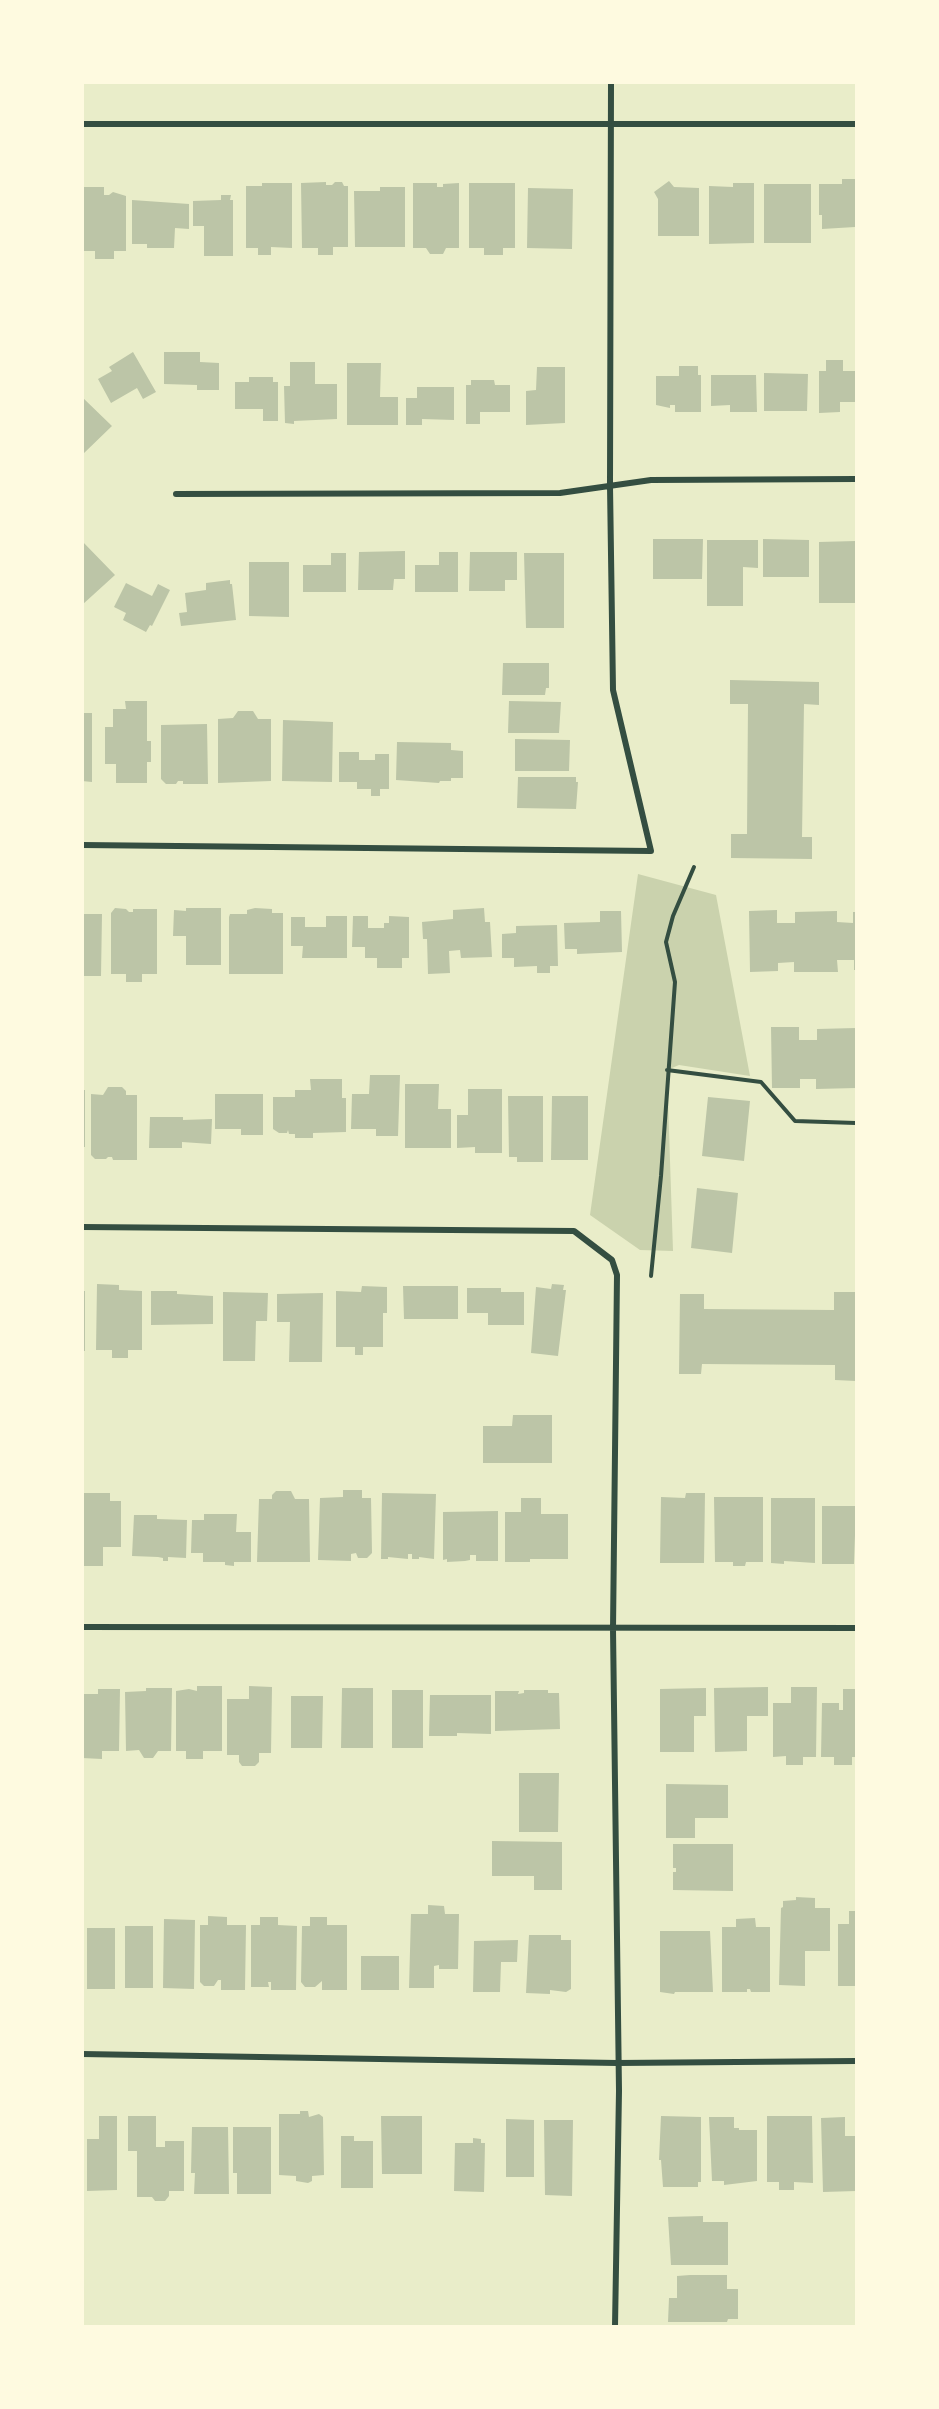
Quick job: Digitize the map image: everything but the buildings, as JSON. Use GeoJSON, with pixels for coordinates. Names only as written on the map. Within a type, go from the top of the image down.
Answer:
{"type":"FeatureCollection","features":[{"type":"Feature","properties":{"kind":"street"},"geometry":{"type":"LineString","coordinates":[[82,844],[651,851],[613,690],[610,486],[611,82]]}},
{"type":"Feature","properties":{"kind":"street"},"geometry":{"type":"LineString","coordinates":[[82,124],[856,124]]}},
{"type":"Feature","properties":{"kind":"street"},"geometry":{"type":"LineString","coordinates":[[176,494],[560,494],[651,480],[856,479]]}},
{"type":"Feature","properties":{"kind":"street"},"geometry":{"type":"LineString","coordinates":[[82,1227],[574,1231],[612,1260],[617,1275],[613,1629],[619,2097],[615,2326]]}},
{"type":"Feature","properties":{"kind":"street"},"geometry":{"type":"LineString","coordinates":[[82,1627],[856,1628]]}},
{"type":"Feature","properties":{"kind":"street"},"geometry":{"type":"LineString","coordinates":[[82,2054],[617,2063],[856,2061]]}},
{"type":"Feature","properties":{"kind":"path"},"geometry":{"type":"LineString","coordinates":[[651,1276],[661,1176],[675,982],[666,942],[673,916],[694,867]]}},
{"type":"Feature","properties":{"kind":"path"},"geometry":{"type":"LineString","coordinates":[[667,1070],[761,1082],[795,1121],[856,1123]]}},
{"type":"Feature","properties":{"kind":"green space"},"geometry":{"type":"Polygon","coordinates":[[[638,874],[716,895],[750,1076],[679,1065],[667,1070],[673,1251],[640,1250],[590,1215],[638,874]]]}}]}
